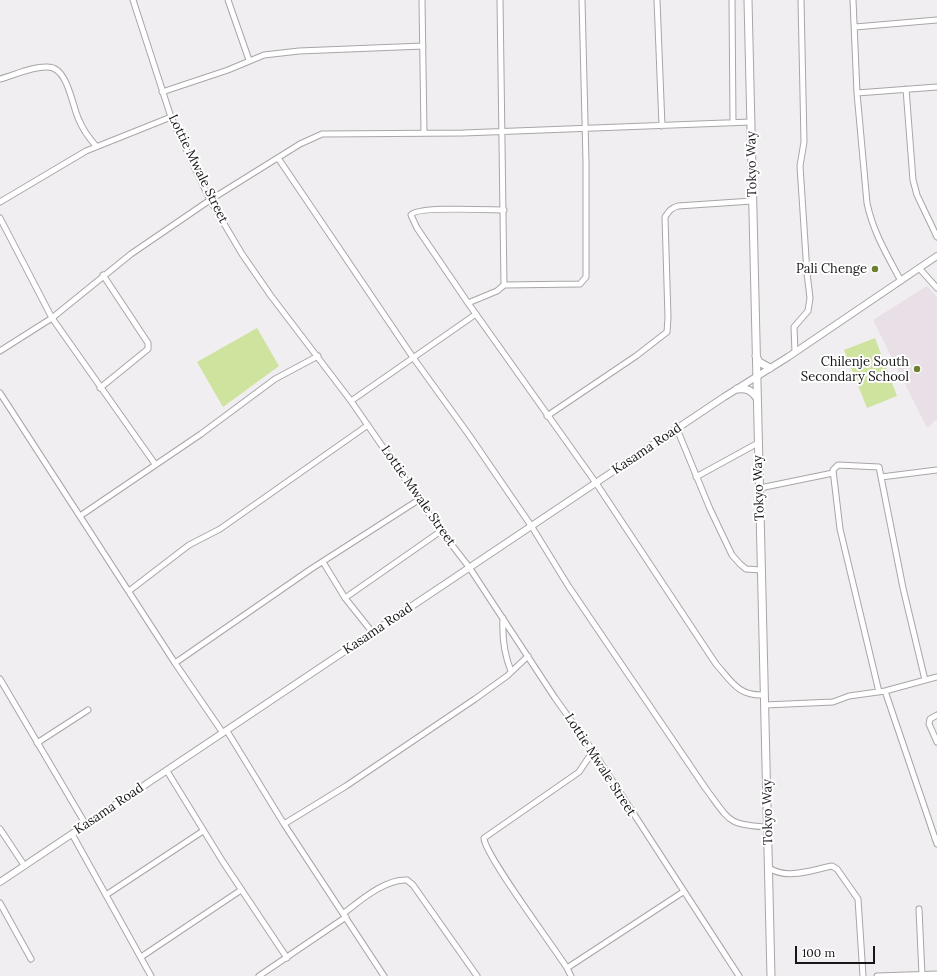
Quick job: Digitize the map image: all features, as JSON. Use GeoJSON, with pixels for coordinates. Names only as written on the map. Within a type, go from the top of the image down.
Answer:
{"type":"FeatureCollection","features":[{"type":"Feature","properties":{"kind":"main road","name":"Tokyo Way"},"geometry":{"type":"LineString","coordinates":[[748,0],[771,976]]}},
{"type":"Feature","properties":{"kind":"main road"},"geometry":{"type":"LineString","coordinates":[[756,356],[759,362],[770,368]]}},
{"type":"Feature","properties":{"kind":"main road"},"geometry":{"type":"LineString","coordinates":[[737,389],[745,388],[752,392],[757,398]]}},
{"type":"Feature","properties":{"kind":"street","name":"Lottie Mwale Street"},"geometry":{"type":"LineString","coordinates":[[133,0],[162,92],[172,117],[210,200],[242,254],[271,296],[351,401],[441,530],[469,567],[593,751],[683,892],[739,976]]}},
{"type":"Feature","properties":{"kind":"street"},"geometry":{"type":"LineString","coordinates":[[228,0],[249,60]]}},
{"type":"Feature","properties":{"kind":"street"},"geometry":{"type":"LineString","coordinates":[[422,0],[424,132]]}},
{"type":"Feature","properties":{"kind":"street"},"geometry":{"type":"LineString","coordinates":[[500,0],[504,285]]}},
{"type":"Feature","properties":{"kind":"street"},"geometry":{"type":"LineString","coordinates":[[468,303],[497,291],[504,285],[580,284],[586,277],[582,0]]}},
{"type":"Feature","properties":{"kind":"street"},"geometry":{"type":"LineString","coordinates":[[658,0],[662,126]]}},
{"type":"Feature","properties":{"kind":"street"},"geometry":{"type":"LineString","coordinates":[[732,0],[733,122]]}},
{"type":"Feature","properties":{"kind":"street"},"geometry":{"type":"LineString","coordinates":[[795,352],[794,327],[808,311],[810,298],[800,166],[804,142],[801,0]]}},
{"type":"Feature","properties":{"kind":"street"},"geometry":{"type":"LineString","coordinates":[[853,0],[857,93],[864,174],[871,221],[878,238],[901,281]]}},
{"type":"Feature","properties":{"kind":"street"},"geometry":{"type":"LineString","coordinates":[[854,27],[937,20]]}},
{"type":"Feature","properties":{"kind":"street"},"geometry":{"type":"LineString","coordinates":[[162,92],[228,70],[264,55],[299,51],[423,46]]}},
{"type":"Feature","properties":{"kind":"street"},"geometry":{"type":"LineString","coordinates":[[0,79],[49,66],[57,70],[65,80],[84,131],[96,146]]}},
{"type":"Feature","properties":{"kind":"street"},"geometry":{"type":"LineString","coordinates":[[857,93],[937,87]]}},
{"type":"Feature","properties":{"kind":"street"},"geometry":{"type":"LineString","coordinates":[[906,89],[913,180],[917,195],[937,237]]}},
{"type":"Feature","properties":{"kind":"street"},"geometry":{"type":"LineString","coordinates":[[0,202],[60,165],[96,146],[172,117]]}},
{"type":"Feature","properties":{"kind":"street"},"geometry":{"type":"LineString","coordinates":[[0,351],[52,318],[130,254],[210,200],[300,144],[322,134],[503,132],[751,122]]}},
{"type":"Feature","properties":{"kind":"street"},"geometry":{"type":"LineString","coordinates":[[278,158],[412,356],[532,527],[570,587],[702,783],[728,818],[736,824],[768,827]]}},
{"type":"Feature","properties":{"kind":"street"},"geometry":{"type":"LineString","coordinates":[[547,416],[636,356],[667,332],[668,274],[665,217],[668,212],[678,206],[752,201]]}},
{"type":"Feature","properties":{"kind":"street"},"geometry":{"type":"LineString","coordinates":[[504,210],[434,210],[411,214],[417,228],[547,416],[596,483],[716,664],[740,690],[754,695],[764,695]]}},
{"type":"Feature","properties":{"kind":"street"},"geometry":{"type":"LineString","coordinates":[[0,218],[52,318],[155,464]]}},
{"type":"Feature","properties":{"kind":"street","name":"Kasama Road"},"geometry":{"type":"LineString","coordinates":[[0,882],[373,633],[469,567],[532,527],[937,256]]}},
{"type":"Feature","properties":{"kind":"street"},"geometry":{"type":"LineString","coordinates":[[919,268],[936,284]]}},
{"type":"Feature","properties":{"kind":"street"},"geometry":{"type":"LineString","coordinates":[[100,388],[148,349],[148,343],[103,275]]}},
{"type":"Feature","properties":{"kind":"street"},"geometry":{"type":"LineString","coordinates":[[351,401],[412,356],[476,314]]}},
{"type":"Feature","properties":{"kind":"street"},"geometry":{"type":"LineString","coordinates":[[80,516],[201,434],[275,379],[318,356]]}},
{"type":"Feature","properties":{"kind":"street"},"geometry":{"type":"LineString","coordinates":[[0,392],[176,663],[225,732],[384,976]]}},
{"type":"Feature","properties":{"kind":"street"},"geometry":{"type":"LineString","coordinates":[[129,591],[189,545],[220,529],[368,425]]}},
{"type":"Feature","properties":{"kind":"street"},"geometry":{"type":"LineString","coordinates":[[677,429],[696,477],[732,555],[746,568],[761,570]]}},
{"type":"Feature","properties":{"kind":"street"},"geometry":{"type":"LineString","coordinates":[[696,477],[758,443]]}},
{"type":"Feature","properties":{"kind":"street"},"geometry":{"type":"LineString","coordinates":[[878,692],[840,529],[833,473],[835,467],[838,465],[879,466],[903,588],[925,680]]}},
{"type":"Feature","properties":{"kind":"street"},"geometry":{"type":"LineString","coordinates":[[881,477],[937,470]]}},
{"type":"Feature","properties":{"kind":"street"},"geometry":{"type":"LineString","coordinates":[[760,488],[833,473]]}},
{"type":"Feature","properties":{"kind":"street"},"geometry":{"type":"LineString","coordinates":[[176,663],[323,562],[420,499]]}},
{"type":"Feature","properties":{"kind":"street"},"geometry":{"type":"LineString","coordinates":[[345,598],[441,530]]}},
{"type":"Feature","properties":{"kind":"street"},"geometry":{"type":"LineString","coordinates":[[323,562],[345,598],[373,633]]}},
{"type":"Feature","properties":{"kind":"street"},"geometry":{"type":"LineString","coordinates":[[503,618],[502,634],[506,658],[511,671]]}},
{"type":"Feature","properties":{"kind":"street"},"geometry":{"type":"LineString","coordinates":[[284,824],[346,786],[475,699],[528,656]]}},
{"type":"Feature","properties":{"kind":"street"},"geometry":{"type":"LineString","coordinates":[[765,704],[824,703],[849,696],[885,691],[937,677]]}},
{"type":"Feature","properties":{"kind":"street"},"geometry":{"type":"LineString","coordinates":[[0,679],[86,825]]}},
{"type":"Feature","properties":{"kind":"street"},"geometry":{"type":"LineString","coordinates":[[885,691],[937,844]]}},
{"type":"Feature","properties":{"kind":"street"},"geometry":{"type":"LineString","coordinates":[[37,744],[88,710]]}},
{"type":"Feature","properties":{"kind":"street"},"geometry":{"type":"LineString","coordinates":[[937,715],[930,719],[929,724],[937,742]]}},
{"type":"Feature","properties":{"kind":"street"},"geometry":{"type":"LineString","coordinates":[[571,976],[507,881],[486,846],[484,838],[578,772],[593,751]]}},
{"type":"Feature","properties":{"kind":"street"},"geometry":{"type":"LineString","coordinates":[[167,771],[203,831],[287,958]]}},
{"type":"Feature","properties":{"kind":"street"},"geometry":{"type":"LineString","coordinates":[[0,829],[24,865]]}},
{"type":"Feature","properties":{"kind":"street"},"geometry":{"type":"LineString","coordinates":[[106,895],[203,831]]}},
{"type":"Feature","properties":{"kind":"street"},"geometry":{"type":"LineString","coordinates":[[72,834],[151,976]]}},
{"type":"Feature","properties":{"kind":"street"},"geometry":{"type":"LineString","coordinates":[[769,868],[775,872],[788,874],[832,866],[837,869],[858,898],[863,976]]}},
{"type":"Feature","properties":{"kind":"street"},"geometry":{"type":"LineString","coordinates":[[259,976],[287,958],[381,888],[394,882],[407,880],[413,885],[477,976]]}},
{"type":"Feature","properties":{"kind":"street"},"geometry":{"type":"LineString","coordinates":[[141,957],[241,890]]}},
{"type":"Feature","properties":{"kind":"street"},"geometry":{"type":"LineString","coordinates":[[567,968],[683,892]]}},
{"type":"Feature","properties":{"kind":"street"},"geometry":{"type":"LineString","coordinates":[[0,903],[31,959]]}},
{"type":"Feature","properties":{"kind":"street"},"geometry":{"type":"LineString","coordinates":[[919,909],[922,975]]}},
{"type":"Feature","properties":{"kind":"street"},"geometry":{"type":"LineString","coordinates":[[877,976],[937,974]]}},
{"type":"Feature","properties":{"kind":"shaded area","name":"Chilenje South Secondary School"},"geometry":{"type":"Polygon","coordinates":[[[927,286],[937,297],[937,419],[927,428],[873,320],[927,286]]]}},
{"type":"Feature","properties":{"kind":"green space"},"geometry":{"type":"Polygon","coordinates":[[[257,328],[279,366],[223,407],[197,362],[257,328]]]}},
{"type":"Feature","properties":{"kind":"green space"},"geometry":{"type":"Polygon","coordinates":[[[875,338],[897,396],[867,408],[844,350],[875,338]]]}},
{"type":"Feature","properties":{"kind":"place","name":"Pali Chenge"},"geometry":{"type":"Point","coordinates":[875,269]}},
{"type":"Feature","properties":{"kind":"place","name":"Chilenje South Secondary School"},"geometry":{"type":"Point","coordinates":[917,369]}}]}
